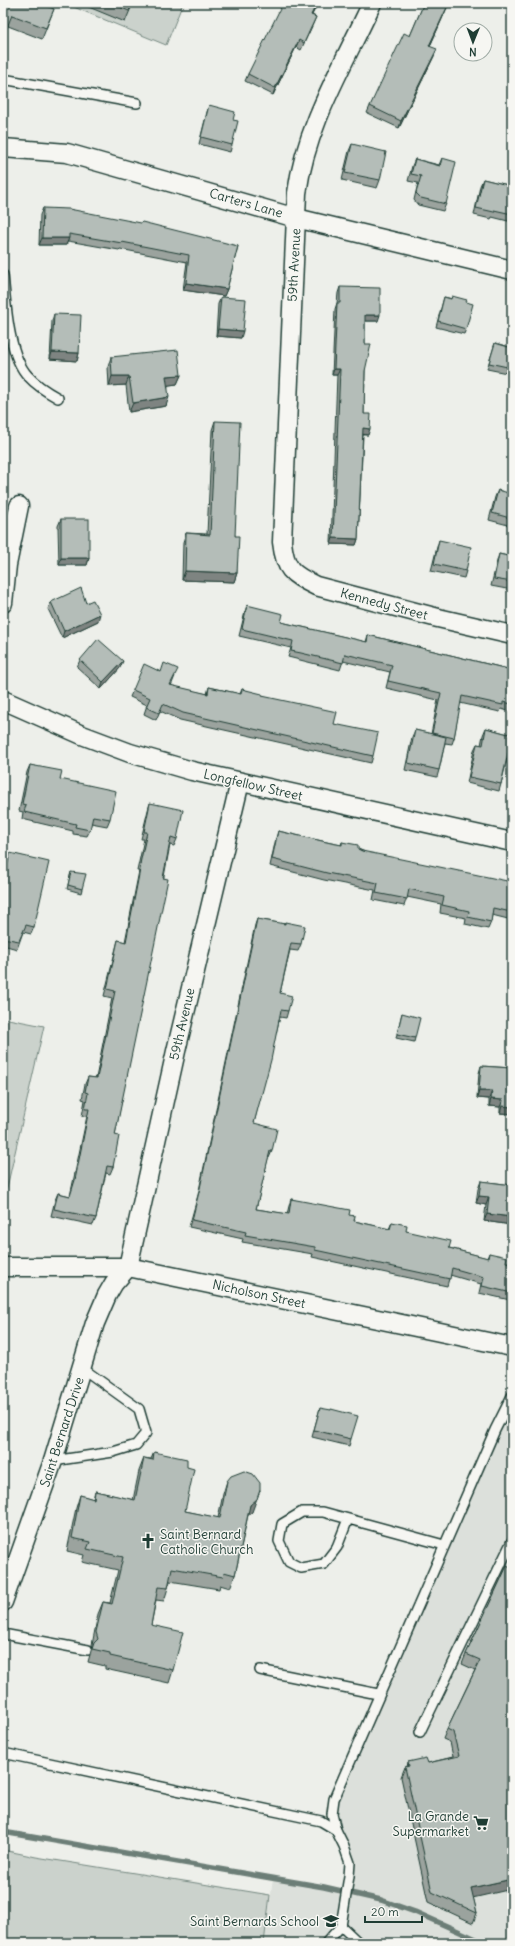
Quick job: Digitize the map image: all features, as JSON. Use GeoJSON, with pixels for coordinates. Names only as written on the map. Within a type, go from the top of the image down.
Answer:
{"type":"FeatureCollection","features":[{"type":"Feature","properties":{"kind":"street","name":"59th Avenue"},"geometry":{"type":"LineString","coordinates":[[282,542],[296,218],[301,167],[309,139],[324,104],[372,3]]}},
{"type":"Feature","properties":{"kind":"street","name":"Carters Lane"},"geometry":{"type":"LineString","coordinates":[[3,148],[67,153],[115,165],[296,218],[512,270]]}},
{"type":"Feature","properties":{"kind":"street"},"geometry":{"type":"LineString","coordinates":[[3,603],[7,565],[19,506]]}},
{"type":"Feature","properties":{"kind":"street","name":"Kennedy Street"},"geometry":{"type":"LineString","coordinates":[[282,542],[284,559],[289,570],[299,578],[316,586],[438,618],[512,635]]}},
{"type":"Feature","properties":{"kind":"street","name":"Longfellow Street"},"geometry":{"type":"LineString","coordinates":[[3,700],[82,735],[130,753],[192,771],[512,842]]}},
{"type":"Feature","properties":{"kind":"street","name":"59th Avenue"},"geometry":{"type":"LineString","coordinates":[[128,1267],[176,1050],[240,782]]}},
{"type":"Feature","properties":{"kind":"street","name":"Nicholson Street"},"geometry":{"type":"LineString","coordinates":[[3,1267],[128,1267],[512,1347]]}},
{"type":"Feature","properties":{"kind":"street","name":"Saint Bernard Drive"},"geometry":{"type":"LineString","coordinates":[[3,1602],[53,1461],[96,1323],[107,1295],[114,1283],[128,1267]]}},
{"type":"Feature","properties":{"kind":"lane"},"geometry":{"type":"LineString","coordinates":[[3,79],[137,103]]}},
{"type":"Feature","properties":{"kind":"lane"},"geometry":{"type":"LineString","coordinates":[[3,275],[10,335],[16,356],[27,376],[58,398]]}},
{"type":"Feature","properties":{"kind":"lane"},"geometry":{"type":"LineString","coordinates":[[53,1461],[113,1452],[136,1445],[146,1433],[139,1409],[82,1368]]}},
{"type":"Feature","properties":{"kind":"lane"},"geometry":{"type":"LineString","coordinates":[[326,1943],[341,1926],[349,1882],[350,1863],[336,1830],[332,1814],[334,1799],[378,1694],[512,1396]]}},
{"type":"Feature","properties":{"kind":"lane"},"geometry":{"type":"LineString","coordinates":[[348,1519],[337,1547],[324,1564],[302,1568],[289,1562],[279,1541],[282,1524],[302,1512],[323,1512],[444,1545]]}},
{"type":"Feature","properties":{"kind":"lane"},"geometry":{"type":"LineString","coordinates":[[420,1732],[512,1541]]}},
{"type":"Feature","properties":{"kind":"lane"},"geometry":{"type":"LineString","coordinates":[[3,1634],[88,1650]]}},
{"type":"Feature","properties":{"kind":"lane"},"geometry":{"type":"LineString","coordinates":[[260,1670],[378,1694]]}},
{"type":"Feature","properties":{"kind":"lane"},"geometry":{"type":"LineString","coordinates":[[3,1754],[321,1821],[336,1830]]}},
{"type":"Feature","properties":{"kind":"lane"},"geometry":{"type":"LineString","coordinates":[[341,1926],[359,1943]]}},
{"type":"Feature","properties":{"kind":"shaded area"},"geometry":{"type":"Polygon","coordinates":[[[64,3],[183,3],[166,45],[64,3]]]}},
{"type":"Feature","properties":{"kind":"shaded area"},"geometry":{"type":"Polygon","coordinates":[[[3,1018],[44,1026],[3,1205],[3,1018]]]}},
{"type":"Feature","properties":{"kind":"shaded area"},"geometry":{"type":"Polygon","coordinates":[[[512,1396],[512,1943],[264,1943],[273,1879],[347,1892],[350,1863],[332,1814],[512,1396]]]}},
{"type":"Feature","properties":{"kind":"shaded area"},"geometry":{"type":"Polygon","coordinates":[[[3,1850],[36,1857],[270,1895],[264,1943],[3,1943],[3,1850]]]}},
{"type":"Feature","properties":{"kind":"building"},"geometry":{"type":"Polygon","coordinates":[[[3,3],[38,3],[54,9],[46,28],[12,15],[3,37],[3,3]]]}},
{"type":"Feature","properties":{"kind":"building"},"geometry":{"type":"Polygon","coordinates":[[[110,3],[132,3],[129,11],[110,3]]]}},
{"type":"Feature","properties":{"kind":"building"},"geometry":{"type":"Polygon","coordinates":[[[283,3],[291,6],[292,3],[317,3],[311,15],[316,17],[304,43],[299,40],[275,88],[248,74],[283,3]]]}},
{"type":"Feature","properties":{"kind":"building"},"geometry":{"type":"Polygon","coordinates":[[[424,3],[449,3],[429,46],[437,49],[401,121],[370,106],[404,33],[410,36],[424,3]]]}},
{"type":"Feature","properties":{"kind":"building"},"geometry":{"type":"Polygon","coordinates":[[[209,105],[235,112],[233,120],[238,121],[232,145],[201,137],[209,105]]]}},
{"type":"Feature","properties":{"kind":"building"},"geometry":{"type":"Polygon","coordinates":[[[352,144],[386,152],[380,180],[345,173],[352,144]]]}},
{"type":"Feature","properties":{"kind":"building"},"geometry":{"type":"Polygon","coordinates":[[[442,158],[456,162],[446,204],[421,198],[416,193],[421,176],[411,174],[415,159],[440,166],[442,158]]]}},
{"type":"Feature","properties":{"kind":"building"},"geometry":{"type":"Polygon","coordinates":[[[483,179],[512,186],[512,214],[476,208],[483,179]]]}},
{"type":"Feature","properties":{"kind":"building"},"geometry":{"type":"Polygon","coordinates":[[[43,208],[69,209],[142,222],[238,246],[227,289],[186,283],[189,255],[122,242],[69,234],[69,238],[42,238],[43,208]]]}},
{"type":"Feature","properties":{"kind":"building"},"geometry":{"type":"Polygon","coordinates":[[[340,287],[380,288],[380,315],[365,315],[365,344],[371,344],[365,371],[364,414],[371,414],[370,429],[363,428],[358,539],[333,538],[340,369],[334,369],[337,303],[340,303],[340,287]]]}},
{"type":"Feature","properties":{"kind":"building"},"geometry":{"type":"Polygon","coordinates":[[[452,296],[467,300],[466,302],[473,304],[466,329],[438,321],[444,297],[451,299],[452,296]]]}},
{"type":"Feature","properties":{"kind":"building"},"geometry":{"type":"Polygon","coordinates":[[[221,297],[246,299],[243,331],[218,329],[221,297]]]}},
{"type":"Feature","properties":{"kind":"building"},"geometry":{"type":"Polygon","coordinates":[[[54,314],[81,315],[79,353],[52,352],[54,314]]]}},
{"type":"Feature","properties":{"kind":"building"},"geometry":{"type":"Polygon","coordinates":[[[495,343],[512,348],[512,368],[489,363],[495,343]]]}},
{"type":"Feature","properties":{"kind":"building"},"geometry":{"type":"Polygon","coordinates":[[[178,350],[181,375],[166,376],[169,397],[133,403],[129,376],[112,376],[111,357],[178,350]]]}},
{"type":"Feature","properties":{"kind":"building"},"geometry":{"type":"Polygon","coordinates":[[[215,421],[240,422],[235,536],[239,536],[237,573],[185,571],[186,533],[210,535],[215,421]]]}},
{"type":"Feature","properties":{"kind":"building"},"geometry":{"type":"Polygon","coordinates":[[[498,490],[512,494],[512,512],[510,518],[492,513],[498,490]]]}},
{"type":"Feature","properties":{"kind":"building"},"geometry":{"type":"Polygon","coordinates":[[[61,519],[89,519],[89,558],[61,558],[61,519]]]}},
{"type":"Feature","properties":{"kind":"building"},"geometry":{"type":"Polygon","coordinates":[[[439,540],[471,547],[466,571],[434,564],[439,540]]]}},
{"type":"Feature","properties":{"kind":"building"},"geometry":{"type":"Polygon","coordinates":[[[499,554],[512,557],[512,582],[494,579],[499,554]]]}},
{"type":"Feature","properties":{"kind":"building"},"geometry":{"type":"Polygon","coordinates":[[[81,588],[86,603],[93,600],[100,614],[64,631],[51,602],[81,588]]]}},
{"type":"Feature","properties":{"kind":"building"},"geometry":{"type":"Polygon","coordinates":[[[247,605],[283,614],[281,622],[367,642],[368,635],[512,670],[512,704],[503,702],[503,705],[462,696],[454,738],[432,733],[441,693],[388,681],[392,665],[345,654],[343,663],[291,651],[293,641],[242,629],[247,605]]]}},
{"type":"Feature","properties":{"kind":"building"},"geometry":{"type":"Polygon","coordinates":[[[98,639],[123,661],[103,682],[80,660],[98,639]]]}},
{"type":"Feature","properties":{"kind":"building"},"geometry":{"type":"Polygon","coordinates":[[[164,663],[178,669],[170,685],[208,694],[209,687],[241,694],[242,689],[262,694],[262,696],[337,712],[334,724],[378,733],[373,756],[183,713],[163,704],[159,713],[146,707],[150,698],[133,690],[144,664],[161,672],[164,663]]]}},
{"type":"Feature","properties":{"kind":"building"},"geometry":{"type":"Polygon","coordinates":[[[486,728],[512,735],[512,754],[508,753],[501,784],[469,777],[477,744],[483,745],[486,728]]]}},
{"type":"Feature","properties":{"kind":"building"},"geometry":{"type":"Polygon","coordinates":[[[415,730],[446,737],[439,770],[408,763],[415,730]]]}},
{"type":"Feature","properties":{"kind":"building"},"geometry":{"type":"Polygon","coordinates":[[[30,765],[62,771],[60,779],[116,791],[110,819],[93,816],[90,830],[75,827],[76,824],[24,812],[26,805],[22,804],[30,765]]]}},
{"type":"Feature","properties":{"kind":"building"},"geometry":{"type":"Polygon","coordinates":[[[150,803],[183,810],[177,839],[171,837],[163,878],[168,879],[115,1135],[119,1136],[113,1167],[107,1166],[96,1218],[54,1209],[58,1193],[70,1196],[75,1180],[89,1109],[85,1109],[88,1093],[85,1092],[88,1077],[97,1078],[115,991],[107,989],[118,940],[126,942],[147,832],[144,832],[150,803]]]}},
{"type":"Feature","properties":{"kind":"building"},"geometry":{"type":"Polygon","coordinates":[[[278,831],[342,845],[342,842],[358,845],[358,849],[362,851],[512,882],[511,912],[493,908],[491,922],[468,917],[469,911],[442,905],[444,897],[409,889],[407,899],[376,893],[378,883],[327,873],[272,859],[278,831]]]}},
{"type":"Feature","properties":{"kind":"building"},"geometry":{"type":"Polygon","coordinates":[[[10,853],[49,862],[34,927],[26,925],[19,941],[3,938],[3,885],[10,853]]]}},
{"type":"Feature","properties":{"kind":"building"},"geometry":{"type":"Polygon","coordinates":[[[71,872],[86,874],[82,889],[68,885],[71,872]]]}},
{"type":"Feature","properties":{"kind":"building"},"geometry":{"type":"Polygon","coordinates":[[[257,919],[305,926],[301,944],[291,943],[280,993],[292,996],[288,1011],[281,1010],[271,1060],[254,1123],[277,1129],[256,1209],[289,1214],[291,1199],[350,1210],[349,1215],[355,1216],[354,1221],[390,1229],[392,1222],[407,1225],[406,1231],[451,1241],[449,1248],[488,1258],[489,1253],[507,1257],[506,1262],[512,1263],[512,1293],[482,1286],[484,1277],[452,1268],[450,1279],[315,1250],[315,1247],[245,1235],[246,1232],[192,1220],[257,919]]]}},
{"type":"Feature","properties":{"kind":"building"},"geometry":{"type":"Polygon","coordinates":[[[402,1013],[420,1018],[415,1038],[397,1034],[402,1013]]]}},
{"type":"Feature","properties":{"kind":"building"},"geometry":{"type":"Polygon","coordinates":[[[481,1066],[512,1068],[512,1107],[502,1106],[503,1100],[491,1099],[492,1091],[479,1091],[481,1066]]]}},
{"type":"Feature","properties":{"kind":"building"},"geometry":{"type":"Polygon","coordinates":[[[481,1181],[512,1185],[512,1217],[487,1214],[489,1197],[479,1196],[481,1181]]]}},
{"type":"Feature","properties":{"kind":"building"},"geometry":{"type":"Polygon","coordinates":[[[320,1408],[331,1409],[358,1416],[351,1439],[314,1430],[320,1408]]]}},
{"type":"Feature","properties":{"kind":"building"},"geometry":{"type":"Polygon","coordinates":[[[154,1452],[187,1459],[187,1467],[194,1469],[185,1511],[220,1518],[227,1481],[231,1476],[244,1471],[253,1474],[260,1483],[260,1490],[257,1499],[250,1505],[235,1575],[224,1572],[223,1577],[172,1568],[168,1588],[158,1587],[151,1625],[183,1632],[173,1670],[110,1656],[110,1653],[92,1649],[94,1643],[98,1639],[96,1632],[103,1602],[112,1604],[123,1557],[87,1549],[90,1542],[72,1538],[80,1495],[94,1499],[95,1491],[135,1500],[144,1458],[153,1460],[154,1452]]]}},
{"type":"Feature","properties":{"kind":"building"},"geometry":{"type":"Polygon","coordinates":[[[507,1566],[512,1569],[512,1879],[471,1888],[477,1913],[432,1892],[405,1767],[409,1766],[408,1762],[426,1758],[428,1763],[459,1756],[453,1732],[447,1729],[480,1660],[466,1654],[507,1566]]]}},
{"type":"Feature","properties":{"kind":"waterway"},"geometry":{"type":"LineString","coordinates":[[3,1832],[324,1887],[381,1900],[415,1912],[485,1943]]}},
{"type":"Feature","properties":{"kind":"place","name":"Saint Bernard Catholic Church"},"geometry":{"type":"Point","coordinates":[148,1541]}},
{"type":"Feature","properties":{"kind":"place","name":"La Grande Supermarket"},"geometry":{"type":"Point","coordinates":[481,1823]}},
{"type":"Feature","properties":{"kind":"place","name":"Saint Bernards School"},"geometry":{"type":"Point","coordinates":[331,1921]}}]}
